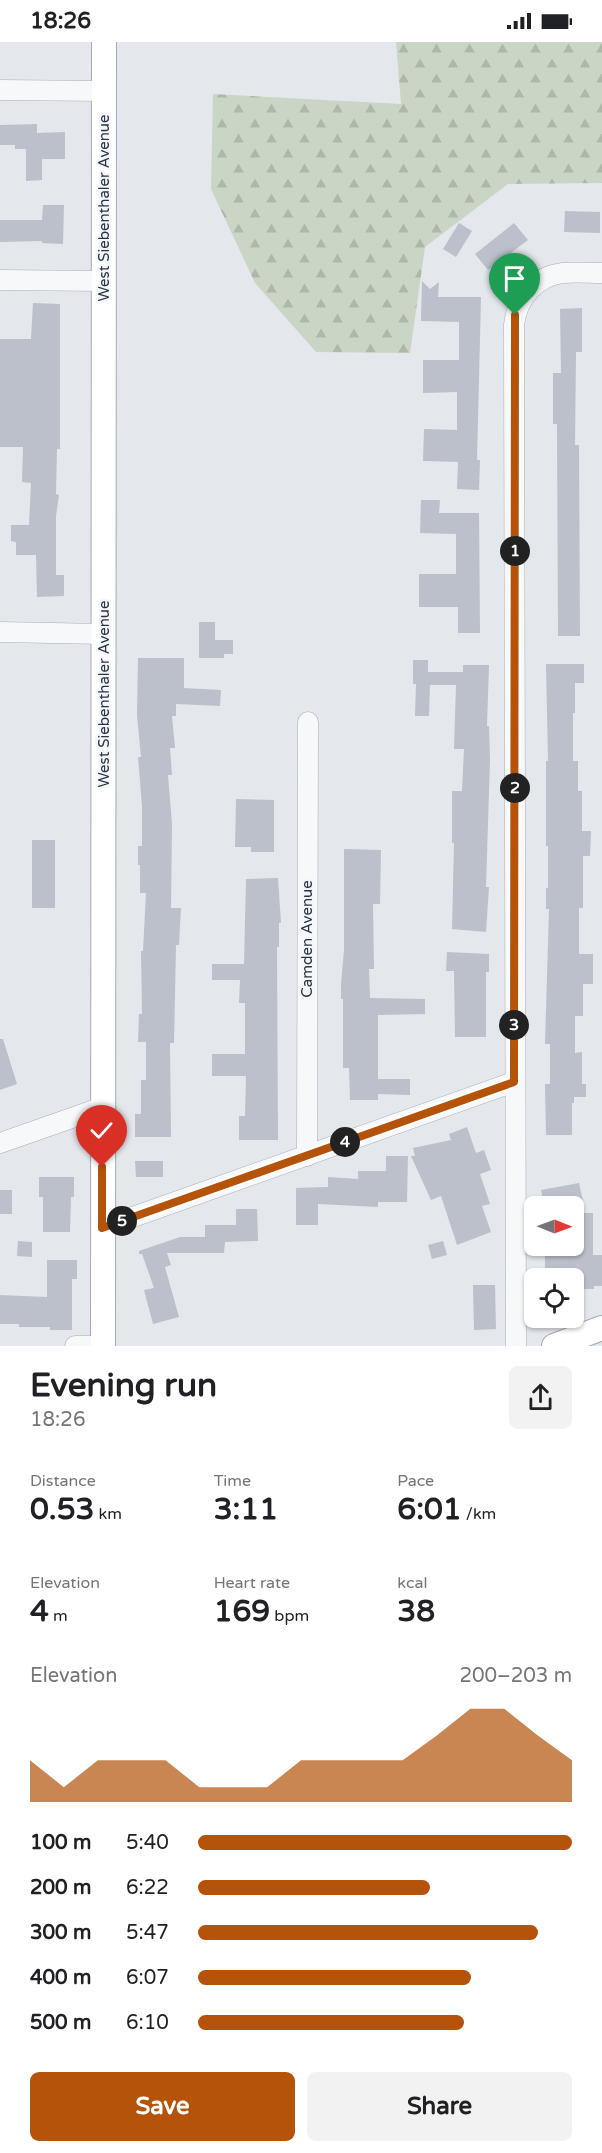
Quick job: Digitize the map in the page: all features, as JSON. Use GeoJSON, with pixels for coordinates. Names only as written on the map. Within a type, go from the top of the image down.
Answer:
{"type":"FeatureCollection","features":[{"type":"Feature","properties":{"kind":"main road","name":"West Siebenthaler Avenue"},"geometry":{"type":"LineString","coordinates":[[103,1346],[104,42]]}},
{"type":"Feature","properties":{"kind":"main road"},"geometry":{"type":"LineString","coordinates":[[554,1346],[580,1341],[602,1329]]}},
{"type":"Feature","properties":{"kind":"street"},"geometry":{"type":"LineString","coordinates":[[0,90],[104,91]]}},
{"type":"Feature","properties":{"kind":"street"},"geometry":{"type":"LineString","coordinates":[[516,1346],[514,325],[520,302],[526,293],[545,278],[567,273],[602,273]]}},
{"type":"Feature","properties":{"kind":"street"},"geometry":{"type":"LineString","coordinates":[[0,280],[104,281]]}},
{"type":"Feature","properties":{"kind":"street"},"geometry":{"type":"LineString","coordinates":[[0,632],[104,634]]}},
{"type":"Feature","properties":{"kind":"street","name":"Camden Avenue"},"geometry":{"type":"LineString","coordinates":[[307,1156],[308,722]]}},
{"type":"Feature","properties":{"kind":"street"},"geometry":{"type":"LineString","coordinates":[[102,1228],[514,1082]]}},
{"type":"Feature","properties":{"kind":"street"},"geometry":{"type":"LineString","coordinates":[[0,1143],[103,1107]]}},
{"type":"Feature","properties":{"kind":"street"},"geometry":{"type":"LineString","coordinates":[[75,1346],[103,1346]]}},
{"type":"Feature","properties":{"kind":"green space"},"geometry":{"type":"Polygon","coordinates":[[[396,42],[602,42],[602,183],[508,184],[425,247],[410,353],[316,352],[255,283],[211,189],[213,94],[401,104],[396,42]]]}},
{"type":"Feature","properties":{"kind":"building"},"geometry":{"type":"Polygon","coordinates":[[[37,124],[37,133],[65,132],[65,159],[42,159],[42,180],[26,181],[26,149],[15,149],[15,145],[0,145],[0,125],[37,124]]]}},
{"type":"Feature","properties":{"kind":"building"},"geometry":{"type":"Polygon","coordinates":[[[43,205],[64,205],[63,244],[42,243],[42,241],[0,242],[0,220],[42,220],[43,205]]]}},
{"type":"Feature","properties":{"kind":"building"},"geometry":{"type":"Polygon","coordinates":[[[565,211],[600,212],[600,233],[564,232],[565,211]]]}},
{"type":"Feature","properties":{"kind":"building"},"geometry":{"type":"Polygon","coordinates":[[[459,223],[472,231],[456,257],[443,249],[459,223]]]}},
{"type":"Feature","properties":{"kind":"building"},"geometry":{"type":"Polygon","coordinates":[[[514,223],[528,240],[488,270],[475,254],[514,223]]]}},
{"type":"Feature","properties":{"kind":"building"},"geometry":{"type":"Polygon","coordinates":[[[422,281],[430,289],[439,282],[438,297],[481,297],[477,460],[480,460],[479,490],[457,489],[458,462],[423,461],[424,429],[457,430],[457,392],[423,393],[423,360],[459,360],[459,322],[421,321],[422,281]]]}},
{"type":"Feature","properties":{"kind":"building"},"geometry":{"type":"Polygon","coordinates":[[[33,303],[60,304],[60,449],[57,449],[56,494],[59,495],[56,516],[56,575],[64,575],[64,596],[37,597],[36,555],[16,555],[16,542],[11,541],[11,525],[29,525],[31,483],[22,482],[23,447],[0,447],[0,339],[31,339],[33,303]]]}},
{"type":"Feature","properties":{"kind":"building"},"geometry":{"type":"Polygon","coordinates":[[[582,308],[582,352],[576,352],[575,445],[579,445],[580,636],[558,636],[557,424],[553,424],[553,373],[561,373],[560,309],[582,308]]]}},
{"type":"Feature","properties":{"kind":"building"},"geometry":{"type":"Polygon","coordinates":[[[421,500],[440,500],[439,513],[479,513],[480,633],[458,633],[458,607],[419,607],[419,574],[456,574],[456,534],[420,533],[421,500]]]}},
{"type":"Feature","properties":{"kind":"building"},"geometry":{"type":"Polygon","coordinates":[[[199,622],[215,622],[215,640],[233,640],[233,654],[224,654],[224,658],[199,658],[199,622]]]}},
{"type":"Feature","properties":{"kind":"building"},"geometry":{"type":"Polygon","coordinates":[[[138,658],[184,658],[184,688],[221,690],[220,706],[176,704],[176,716],[172,716],[175,748],[170,748],[172,775],[168,775],[172,824],[171,908],[181,908],[179,945],[176,945],[174,1043],[170,1043],[171,1137],[135,1137],[135,1114],[141,1114],[141,1080],[146,1080],[146,1042],[138,1042],[139,1014],[142,1014],[141,951],[143,951],[146,893],[140,893],[140,865],[138,865],[138,846],[142,846],[142,806],[138,757],[141,757],[137,715],[138,658]]]}},
{"type":"Feature","properties":{"kind":"building"},"geometry":{"type":"Polygon","coordinates":[[[413,660],[428,660],[428,672],[463,672],[463,665],[489,665],[487,726],[489,726],[490,759],[486,887],[489,887],[486,932],[452,929],[454,843],[452,843],[452,791],[462,791],[464,749],[454,749],[456,685],[430,685],[429,716],[415,716],[416,684],[413,684],[413,660]]]}},
{"type":"Feature","properties":{"kind":"building"},"geometry":{"type":"Polygon","coordinates":[[[546,664],[584,664],[584,683],[575,683],[573,761],[578,761],[578,791],[582,791],[582,831],[591,831],[590,856],[583,856],[583,908],[579,908],[579,954],[593,954],[593,984],[583,984],[583,1016],[575,1016],[575,1053],[582,1052],[582,1084],[586,1084],[586,1097],[574,1097],[572,1135],[546,1135],[545,1084],[550,1084],[550,1044],[545,1044],[549,909],[546,909],[548,846],[546,846],[546,761],[548,761],[546,664]]]}},
{"type":"Feature","properties":{"kind":"building"},"geometry":{"type":"Polygon","coordinates":[[[236,799],[274,800],[274,852],[251,852],[251,847],[235,847],[236,799]]]}},
{"type":"Feature","properties":{"kind":"building"},"geometry":{"type":"Polygon","coordinates":[[[32,840],[55,840],[55,908],[32,908],[32,840]]]}},
{"type":"Feature","properties":{"kind":"building"},"geometry":{"type":"Polygon","coordinates":[[[344,849],[381,850],[380,904],[373,904],[374,969],[369,969],[370,998],[425,999],[425,1014],[378,1015],[378,1079],[410,1079],[410,1095],[378,1094],[378,1100],[350,1100],[349,1068],[343,1068],[343,999],[341,999],[344,950],[344,849]]]}},
{"type":"Feature","properties":{"kind":"building"},"geometry":{"type":"Polygon","coordinates":[[[278,878],[281,923],[279,923],[279,947],[277,947],[278,1140],[239,1140],[239,1116],[245,1116],[246,1076],[212,1076],[212,1054],[245,1054],[245,1003],[239,1003],[240,980],[212,980],[212,964],[244,964],[246,879],[278,878]]]}},
{"type":"Feature","properties":{"kind":"building"},"geometry":{"type":"Polygon","coordinates":[[[447,952],[489,954],[489,972],[486,972],[486,1037],[455,1037],[454,971],[446,971],[447,952]]]}},
{"type":"Feature","properties":{"kind":"building"},"geometry":{"type":"Polygon","coordinates":[[[0,1039],[3,1039],[17,1084],[0,1090],[0,1039]]]}},
{"type":"Feature","properties":{"kind":"building"},"geometry":{"type":"Polygon","coordinates":[[[467,1127],[476,1153],[484,1150],[491,1170],[480,1174],[490,1204],[482,1206],[491,1232],[457,1245],[441,1196],[431,1200],[411,1156],[415,1156],[413,1148],[451,1140],[449,1134],[467,1127]]]}},
{"type":"Feature","properties":{"kind":"building"},"geometry":{"type":"Polygon","coordinates":[[[386,1156],[408,1156],[407,1202],[378,1202],[378,1207],[318,1204],[318,1225],[296,1225],[296,1188],[328,1187],[328,1177],[358,1179],[358,1171],[386,1171],[386,1156]]]}},
{"type":"Feature","properties":{"kind":"building"},"geometry":{"type":"Polygon","coordinates":[[[135,1161],[163,1161],[163,1177],[136,1177],[135,1161]]]}},
{"type":"Feature","properties":{"kind":"building"},"geometry":{"type":"Polygon","coordinates":[[[39,1177],[74,1177],[70,1232],[43,1232],[43,1197],[39,1197],[39,1177]]]}},
{"type":"Feature","properties":{"kind":"building"},"geometry":{"type":"Polygon","coordinates":[[[579,1183],[582,1196],[542,1196],[541,1190],[579,1183]]]}},
{"type":"Feature","properties":{"kind":"building"},"geometry":{"type":"Polygon","coordinates":[[[0,1190],[12,1190],[12,1214],[0,1214],[0,1190]]]}},
{"type":"Feature","properties":{"kind":"building"},"geometry":{"type":"Polygon","coordinates":[[[236,1209],[257,1209],[258,1241],[225,1242],[224,1253],[167,1253],[171,1265],[165,1267],[179,1317],[153,1324],[144,1290],[154,1288],[139,1251],[180,1237],[205,1237],[205,1225],[236,1225],[236,1209]]]}},
{"type":"Feature","properties":{"kind":"building"},"geometry":{"type":"Polygon","coordinates":[[[584,1213],[593,1213],[593,1255],[602,1255],[602,1286],[584,1289],[584,1268],[545,1268],[545,1256],[584,1256],[584,1213]]]}},
{"type":"Feature","properties":{"kind":"building"},"geometry":{"type":"Polygon","coordinates":[[[18,1241],[32,1242],[32,1257],[17,1256],[18,1241]]]}},
{"type":"Feature","properties":{"kind":"building"},"geometry":{"type":"Polygon","coordinates":[[[443,1241],[447,1255],[432,1259],[428,1245],[443,1241]]]}},
{"type":"Feature","properties":{"kind":"building"},"geometry":{"type":"Polygon","coordinates":[[[47,1260],[77,1260],[77,1279],[72,1279],[72,1330],[50,1330],[50,1327],[19,1327],[19,1324],[0,1324],[0,1295],[47,1297],[47,1260]]]}},
{"type":"Feature","properties":{"kind":"building"},"geometry":{"type":"Polygon","coordinates":[[[473,1285],[495,1285],[496,1329],[474,1330],[473,1285]]]}},
{"type":"Feature","properties":{"kind":"route"},"geometry":{"type":"LineString","coordinates":[[102,1167],[102,1228],[514,1082],[515,315]]}}]}
